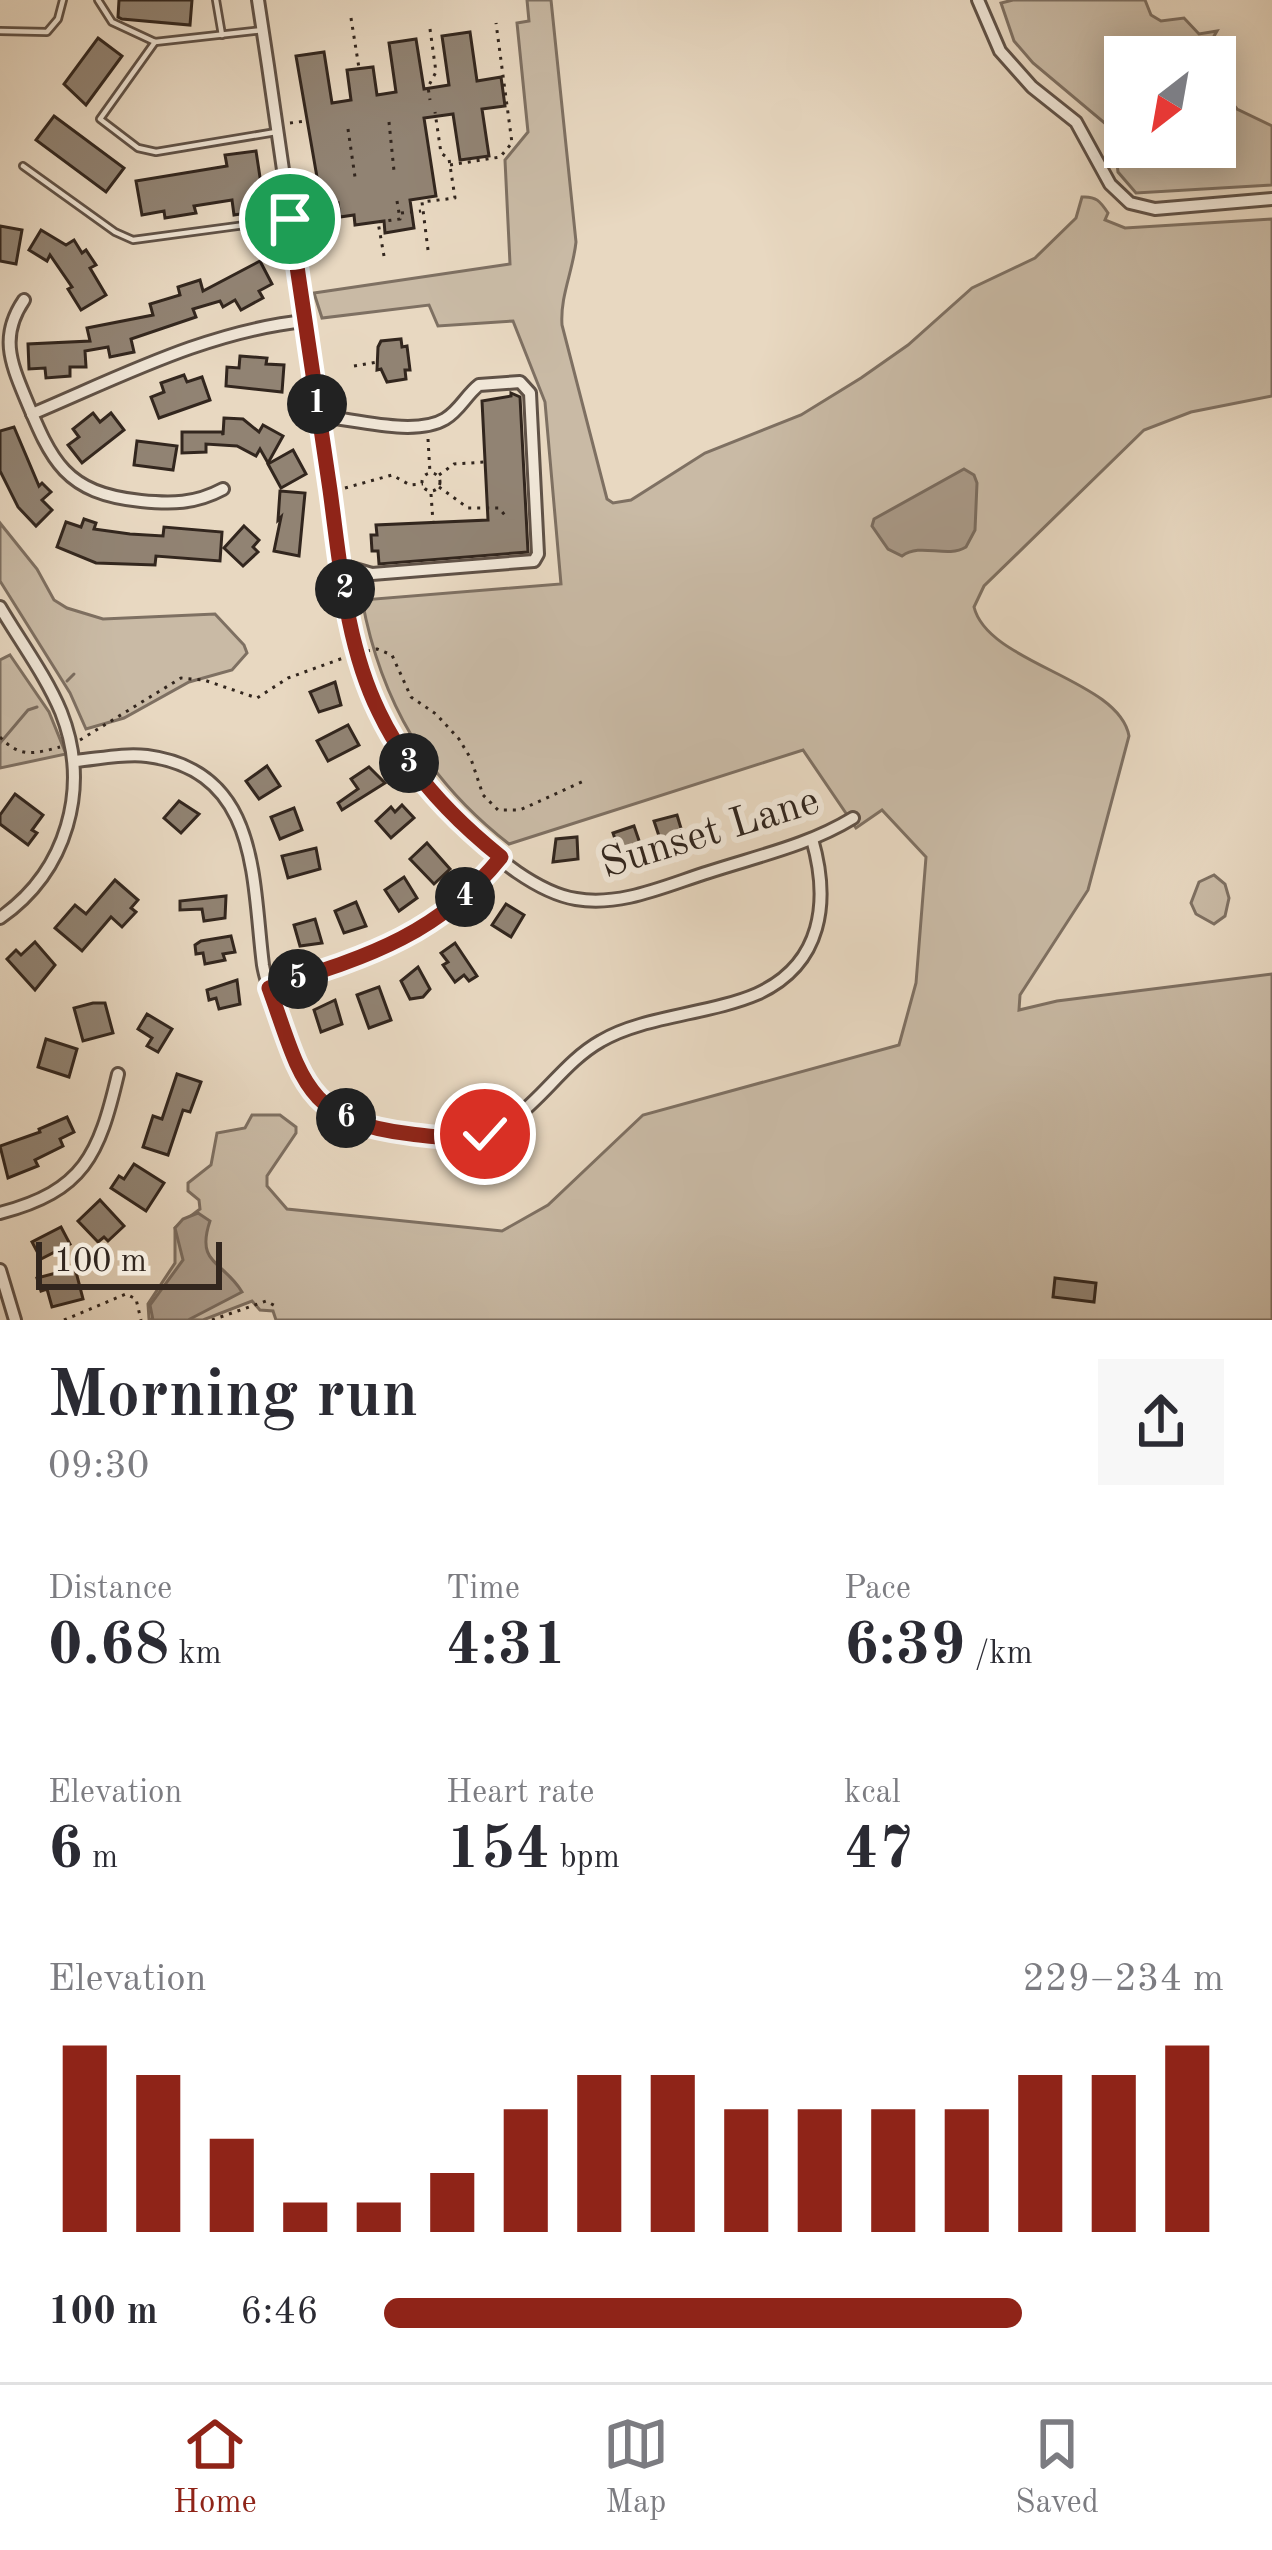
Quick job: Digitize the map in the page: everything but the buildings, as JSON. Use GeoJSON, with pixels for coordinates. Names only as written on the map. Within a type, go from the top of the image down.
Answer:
{"type":"FeatureCollection","features":[{"type":"Feature","properties":{"kind":"street","name":"Sunset Lane"},"geometry":{"type":"LineString","coordinates":[[258,0],[340,565],[358,654],[379,712],[410,764],[447,810],[501,857],[551,891],[581,900],[645,892],[812,839],[853,818]]}},
{"type":"Feature","properties":{"kind":"street"},"geometry":{"type":"LineString","coordinates":[[978,0],[1000,51],[1032,87],[1076,122],[1110,184],[1130,203],[1155,209],[1272,199]]}},
{"type":"Feature","properties":{"kind":"street"},"geometry":{"type":"LineString","coordinates":[[23,300],[10,328],[9,359],[48,452],[61,469],[97,493],[170,504],[223,489]]}},
{"type":"Feature","properties":{"kind":"street"},"geometry":{"type":"LineString","coordinates":[[32,414],[201,342],[239,330],[305,321]]}},
{"type":"Feature","properties":{"kind":"street"},"geometry":{"type":"LineString","coordinates":[[319,416],[426,426],[454,412],[473,388],[487,383],[520,382],[530,392],[535,562],[372,574],[340,565]]}},
{"type":"Feature","properties":{"kind":"street"},"geometry":{"type":"LineString","coordinates":[[0,607],[60,710],[75,761],[72,813],[55,857],[14,908],[0,918]]}},
{"type":"Feature","properties":{"kind":"street"},"geometry":{"type":"LineString","coordinates":[[75,761],[155,758],[188,769],[222,794],[241,824],[252,858],[269,988],[296,1067],[310,1089],[356,1123],[446,1138],[476,1136],[524,1113],[602,1040],[748,998],[784,976],[810,944],[821,913],[823,882],[812,839]]}},
{"type":"Feature","properties":{"kind":"street"},"geometry":{"type":"LineString","coordinates":[[269,988],[404,940],[453,907],[501,857]]}},
{"type":"Feature","properties":{"kind":"street"},"geometry":{"type":"LineString","coordinates":[[0,1213],[43,1202],[72,1181],[96,1146],[118,1074]]}},
{"type":"Feature","properties":{"kind":"street"},"geometry":{"type":"LineString","coordinates":[[0,1270],[15,1320]]}},
{"type":"Feature","properties":{"kind":"lane"},"geometry":{"type":"LineString","coordinates":[[0,32],[47,32],[58,19],[63,0]]}},
{"type":"Feature","properties":{"kind":"lane"},"geometry":{"type":"LineString","coordinates":[[98,0],[112,22],[154,43],[263,30]]}},
{"type":"Feature","properties":{"kind":"lane"},"geometry":{"type":"LineString","coordinates":[[216,0],[222,34]]}},
{"type":"Feature","properties":{"kind":"lane"},"geometry":{"type":"LineString","coordinates":[[154,43],[100,118],[138,148],[156,152],[277,132]]}},
{"type":"Feature","properties":{"kind":"lane"},"geometry":{"type":"LineString","coordinates":[[23,166],[133,240],[290,219]]}},
{"type":"Feature","properties":{"kind":"path"},"geometry":{"type":"LineString","coordinates":[[351,18],[359,68]]}},
{"type":"Feature","properties":{"kind":"path"},"geometry":{"type":"LineString","coordinates":[[450,165],[500,157],[512,143],[496,23]]}},
{"type":"Feature","properties":{"kind":"path"},"geometry":{"type":"LineString","coordinates":[[430,29],[436,72],[428,87],[430,100]]}},
{"type":"Feature","properties":{"kind":"path"},"geometry":{"type":"LineString","coordinates":[[428,250],[422,202],[455,198],[435,112]]}},
{"type":"Feature","properties":{"kind":"path"},"geometry":{"type":"LineString","coordinates":[[290,123],[305,121]]}},
{"type":"Feature","properties":{"kind":"path"},"geometry":{"type":"LineString","coordinates":[[388,122],[394,171]]}},
{"type":"Feature","properties":{"kind":"path"},"geometry":{"type":"LineString","coordinates":[[348,129],[356,177]]}},
{"type":"Feature","properties":{"kind":"path"},"geometry":{"type":"LineString","coordinates":[[384,256],[378,222],[400,219],[398,201]]}},
{"type":"Feature","properties":{"kind":"path"},"geometry":{"type":"LineString","coordinates":[[303,213],[337,208],[336,203]]}},
{"type":"Feature","properties":{"kind":"path"},"geometry":{"type":"LineString","coordinates":[[399,214],[423,210]]}},
{"type":"Feature","properties":{"kind":"path"},"geometry":{"type":"LineString","coordinates":[[355,366],[377,362]]}},
{"type":"Feature","properties":{"kind":"path"},"geometry":{"type":"LineString","coordinates":[[423,484],[430,473],[429,443]]}},
{"type":"Feature","properties":{"kind":"path"},"geometry":{"type":"LineString","coordinates":[[438,476],[454,464],[485,462]]}},
{"type":"Feature","properties":{"kind":"path"},"geometry":{"type":"LineString","coordinates":[[430,473],[438,476]]}},
{"type":"Feature","properties":{"kind":"path"},"geometry":{"type":"LineString","coordinates":[[345,488],[392,476],[410,485],[423,484],[431,491],[434,522]]}},
{"type":"Feature","properties":{"kind":"path"},"geometry":{"type":"LineString","coordinates":[[438,476],[439,487],[464,506],[499,508],[508,519]]}},
{"type":"Feature","properties":{"kind":"path"},"geometry":{"type":"LineString","coordinates":[[431,491],[439,487]]}},
{"type":"Feature","properties":{"kind":"path"},"geometry":{"type":"LineString","coordinates":[[0,736],[28,755],[70,744],[181,679],[204,680],[256,698],[288,678],[374,649],[390,653],[411,697],[444,721],[466,748],[483,795],[498,810],[520,810],[586,780]]}},
{"type":"Feature","properties":{"kind":"path"},"geometry":{"type":"LineString","coordinates":[[64,1320],[126,1294],[136,1299],[141,1320]]}},
{"type":"Feature","properties":{"kind":"path"},"geometry":{"type":"LineString","coordinates":[[212,1320],[266,1301],[279,1309]]}},
{"type":"Feature","properties":{"kind":"shaded area"},"geometry":{"type":"Polygon","coordinates":[[[527,0],[551,0],[576,242],[562,325],[607,499],[613,503],[631,500],[705,453],[801,415],[861,378],[908,345],[972,288],[1035,258],[1076,218],[1082,197],[1097,200],[1108,213],[1105,220],[1125,228],[1272,219],[1272,396],[1191,412],[1144,430],[984,586],[974,607],[984,627],[1003,643],[1103,700],[1120,716],[1129,736],[1088,890],[1020,995],[1019,1010],[1272,974],[1272,1320],[276,1320],[273,1311],[260,1310],[252,1301],[203,1320],[149,1319],[148,1304],[175,1263],[175,1228],[200,1209],[188,1183],[211,1165],[217,1133],[245,1128],[252,1115],[280,1115],[296,1127],[267,1176],[267,1186],[287,1209],[502,1231],[548,1205],[643,1115],[899,1045],[916,983],[926,857],[882,810],[856,828],[803,750],[509,844],[431,766],[381,672],[362,600],[561,584],[545,402],[513,321],[438,326],[429,305],[322,318],[314,293],[510,264],[505,160],[528,132],[517,23],[529,21],[527,0]]]}},
{"type":"Feature","properties":{"kind":"shaded area"},"geometry":{"type":"Polygon","coordinates":[[[1145,0],[1151,15],[1161,21],[1184,18],[1199,34],[1217,31],[1214,36],[1104,36],[1104,122],[1014,41],[1001,3],[1145,0]]]}},
{"type":"Feature","properties":{"kind":"shaded area"},"geometry":{"type":"Polygon","coordinates":[[[1236,108],[1272,126],[1272,185],[1136,193],[1118,168],[1236,168],[1236,108]]]}},
{"type":"Feature","properties":{"kind":"shaded area"},"geometry":{"type":"Polygon","coordinates":[[[964,469],[977,483],[975,530],[966,547],[950,552],[917,550],[902,556],[888,549],[872,526],[874,519],[964,469]]]}},
{"type":"Feature","properties":{"kind":"shaded area"},"geometry":{"type":"Polygon","coordinates":[[[0,523],[37,569],[54,600],[67,608],[103,619],[215,614],[247,653],[232,670],[189,682],[124,718],[86,729],[70,693],[0,581],[0,523]]]}},
{"type":"Feature","properties":{"kind":"shaded area"},"geometry":{"type":"Polygon","coordinates":[[[10,655],[49,712],[66,754],[0,768],[0,660],[10,655]]]}},
{"type":"Feature","properties":{"kind":"shaded area"},"geometry":{"type":"Polygon","coordinates":[[[1214,875],[1225,884],[1229,898],[1225,916],[1214,924],[1196,914],[1191,903],[1199,882],[1214,875]]]}},
{"type":"Feature","properties":{"kind":"shaded area"},"geometry":{"type":"Polygon","coordinates":[[[198,1213],[210,1221],[209,1255],[242,1292],[188,1320],[153,1320],[150,1305],[183,1260],[175,1228],[198,1213]]]}},
{"type":"Feature","properties":{"kind":"waterway"},"geometry":{"type":"LineString","coordinates":[[67,681],[74,674]]}},
{"type":"Feature","properties":{"kind":"waterway"},"geometry":{"type":"LineString","coordinates":[[0,743],[28,710],[37,707]]}},
{"type":"Feature","properties":{"kind":"route"},"geometry":{"type":"LineString","coordinates":[[290,219],[340,565],[361,664],[379,712],[410,764],[447,810],[501,857],[453,907],[404,940],[269,988],[302,1079],[329,1107],[364,1126],[395,1132],[457,1139],[485,1134]]}}]}
